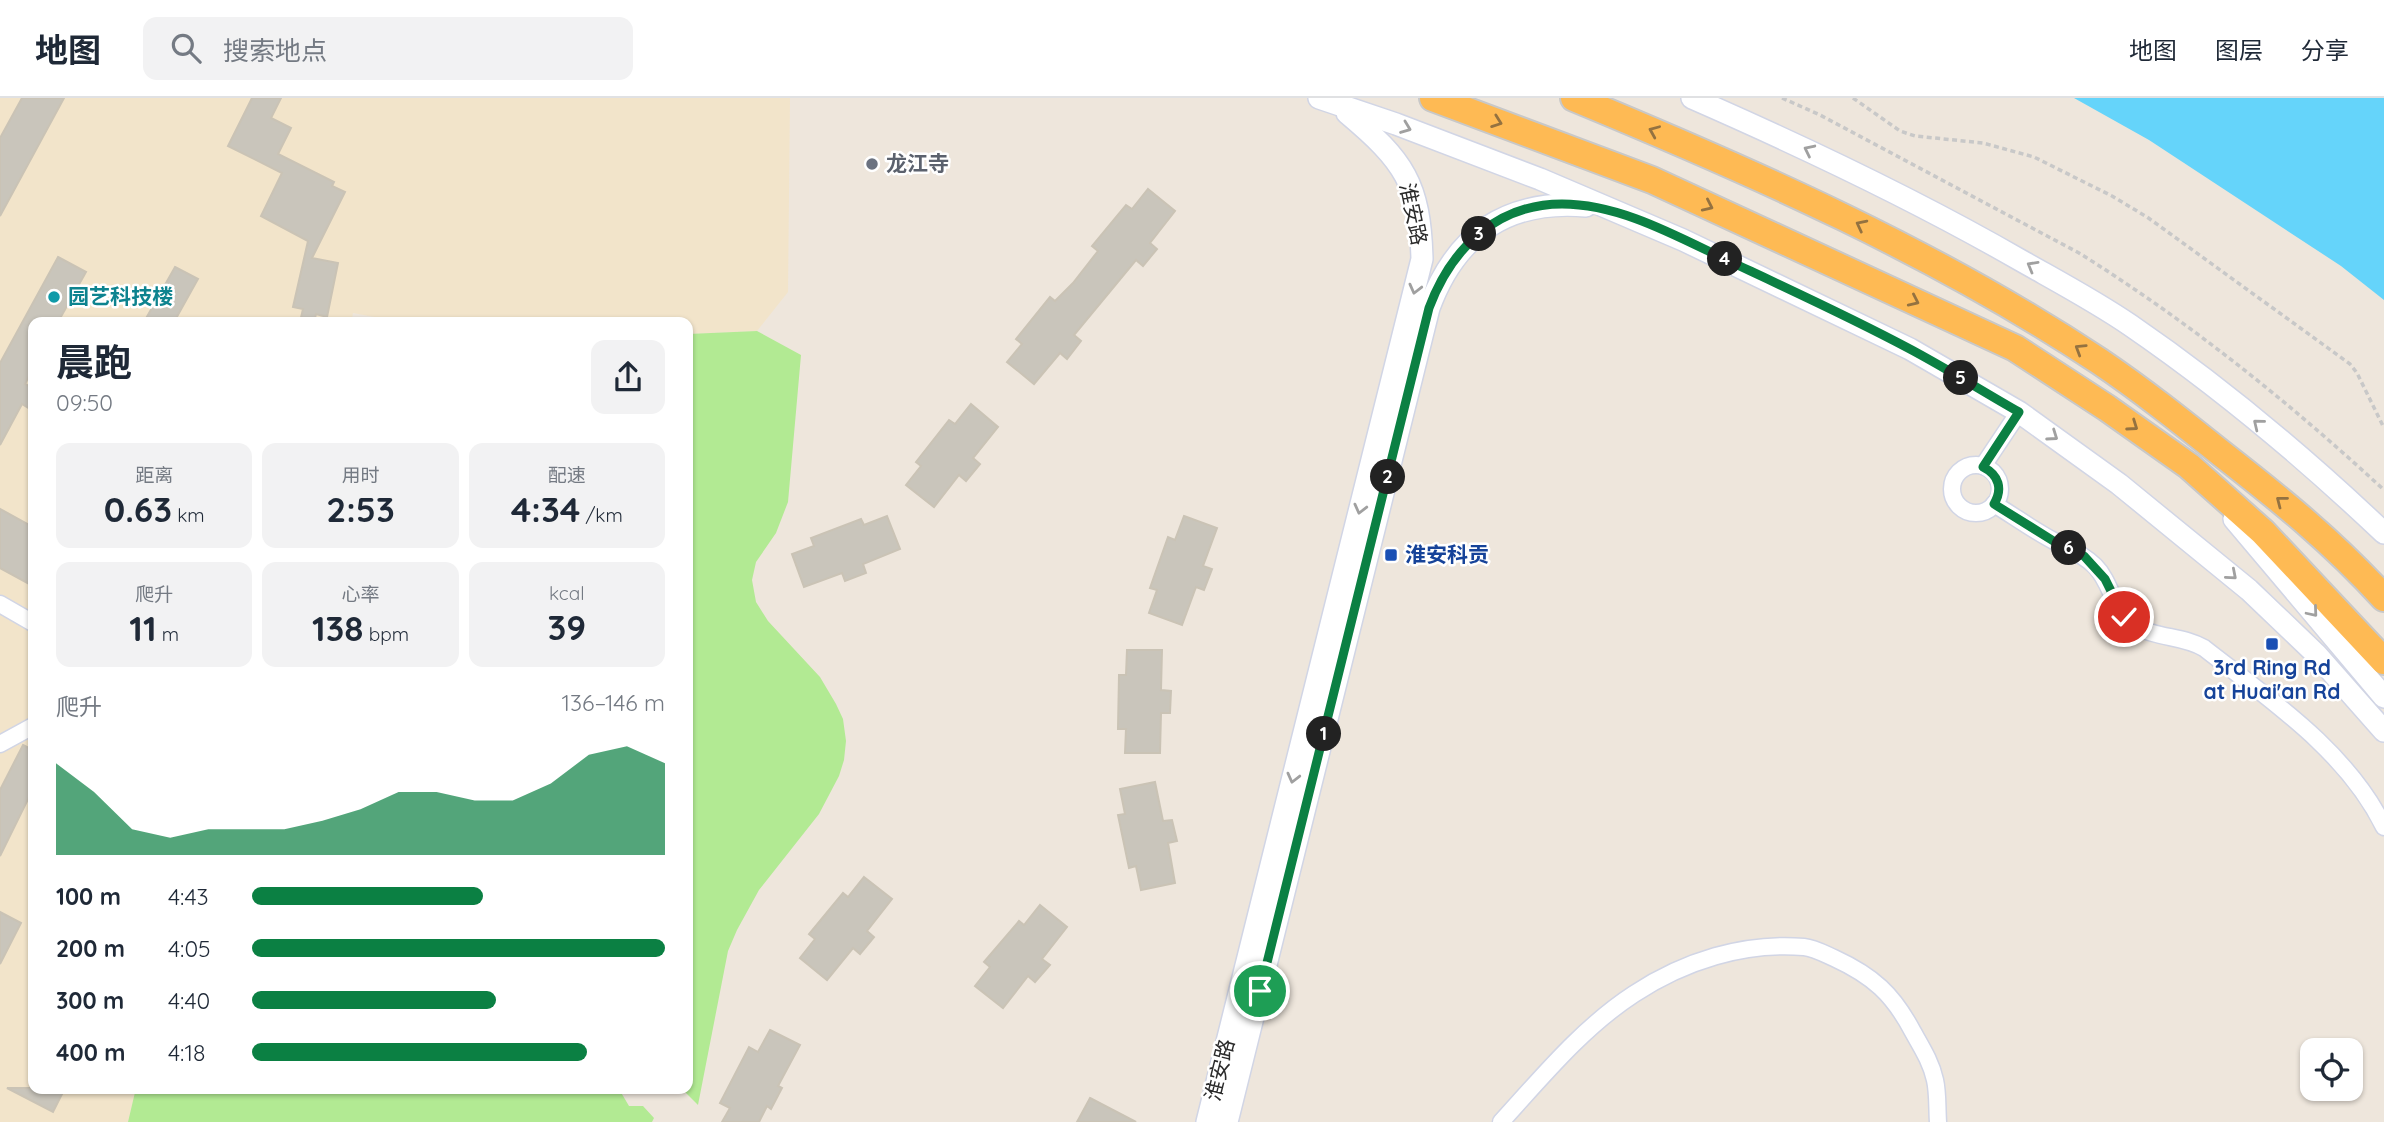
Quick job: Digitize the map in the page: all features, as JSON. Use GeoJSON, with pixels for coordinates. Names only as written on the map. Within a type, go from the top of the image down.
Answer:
{"type":"FeatureCollection","features":[{"type":"Feature","properties":{"kind":"highway"},"geometry":{"type":"LineString","coordinates":[[1433,98],[1653,180],[2015,348],[2189,466],[2263,532],[2384,661]]}},
{"type":"Feature","properties":{"kind":"highway"},"geometry":{"type":"LineString","coordinates":[[1574,98],[1721,160],[1932,261],[2100,362],[2362,561],[2384,583]]}},
{"type":"Feature","properties":{"kind":"highway"},"geometry":{"type":"LineString","coordinates":[[2306,520],[2384,598]]}},
{"type":"Feature","properties":{"kind":"main road"},"geometry":{"type":"LineString","coordinates":[[1692,98],[1859,174],[1982,238],[2089,299],[2168,352],[2221,393],[2337,489],[2384,533]]}},
{"type":"Feature","properties":{"kind":"main road"},"geometry":{"type":"LineString","coordinates":[[1328,102],[1456,147],[1683,240],[1841,313],[2019,412],[2119,484],[2249,590],[2316,654],[2384,731]]}},
{"type":"Feature","properties":{"kind":"main road","name":"淮安路"},"geometry":{"type":"LineString","coordinates":[[1207,1122],[1422,259],[1419,218],[1405,174],[1381,142],[1328,102]]}},
{"type":"Feature","properties":{"kind":"main road","name":"淮安路"},"geometry":{"type":"LineString","coordinates":[[1227,1122],[1436,288],[1465,247],[1491,222],[1522,209],[1538,206],[1561,204],[1607,208]]}},
{"type":"Feature","properties":{"kind":"main road"},"geometry":{"type":"LineString","coordinates":[[2189,466],[2384,697]]}},
{"type":"Feature","properties":{"kind":"street"},"geometry":{"type":"LineString","coordinates":[[1983,467],[2019,412]]}},
{"type":"Feature","properties":{"kind":"street"},"geometry":{"type":"LineString","coordinates":[[1967,467],[1983,467],[1990,470],[1999,483],[1994,504],[1981,512],[1966,511],[1955,502],[1952,494],[1955,478],[1967,467]]}},
{"type":"Feature","properties":{"kind":"street"},"geometry":{"type":"LineString","coordinates":[[1994,504],[2055,542],[2084,556],[2105,579],[2124,617],[2136,626],[2194,642],[2204,648],[2314,735],[2350,777],[2378,814],[2384,827]]}},
{"type":"Feature","properties":{"kind":"street"},"geometry":{"type":"LineString","coordinates":[[0,604],[28,620]]}},
{"type":"Feature","properties":{"kind":"street"},"geometry":{"type":"LineString","coordinates":[[0,744],[28,729]]}},
{"type":"Feature","properties":{"kind":"street"},"geometry":{"type":"LineString","coordinates":[[1501,1122],[1570,1047],[1634,993],[1686,966],[1738,950],[1757,947],[1807,947],[1870,977],[1886,990],[1897,1004],[1929,1059],[1936,1083],[1938,1122]]}},
{"type":"Feature","properties":{"kind":"path"},"geometry":{"type":"LineString","coordinates":[[1853,98],[1900,131],[1915,136],[1983,144],[2034,157],[2112,196],[2147,217],[2350,364],[2384,428]]}},
{"type":"Feature","properties":{"kind":"shaded area"},"geometry":{"type":"Polygon","coordinates":[[[0,98],[790,98],[788,292],[757,331],[693,334],[693,317],[374,317],[353,313],[352,317],[28,317],[28,1094],[135,1094],[128,1122],[0,1122],[0,98]]]}},
{"type":"Feature","properties":{"kind":"green space"},"geometry":{"type":"Polygon","coordinates":[[[757,331],[801,355],[788,502],[776,533],[756,562],[752,580],[756,602],[768,621],[820,677],[836,704],[843,719],[846,741],[839,776],[819,814],[759,890],[728,951],[698,1105],[687,1094],[693,1094],[693,334],[757,331]]]}},
{"type":"Feature","properties":{"kind":"green space"},"geometry":{"type":"Polygon","coordinates":[[[135,1094],[622,1094],[629,1106],[643,1106],[654,1118],[652,1122],[128,1122],[135,1094]]]}},
{"type":"Feature","properties":{"kind":"water"},"geometry":{"type":"Polygon","coordinates":[[[2074,98],[2384,98],[2384,300],[2341,266],[2149,140],[2074,98]]]}},
{"type":"Feature","properties":{"kind":"building"},"geometry":{"type":"Polygon","coordinates":[[[22,98],[64,98],[0,216],[0,138],[22,98]]]}},
{"type":"Feature","properties":{"kind":"building"},"geometry":{"type":"Polygon","coordinates":[[[252,98],[281,98],[271,118],[291,128],[278,154],[334,182],[332,186],[345,192],[312,258],[338,263],[327,317],[316,314],[315,317],[301,317],[303,309],[293,307],[308,241],[261,216],[282,173],[228,146],[252,98]]]}},
{"type":"Feature","properties":{"kind":"building"},"geometry":{"type":"Polygon","coordinates":[[[1148,189],[1175,211],[1150,243],[1157,249],[1143,266],[1136,260],[1074,335],[1081,341],[1067,359],[1060,353],[1034,384],[1007,362],[1022,344],[1016,339],[1050,297],[1055,301],[1073,283],[1098,251],[1092,246],[1126,205],[1132,209],[1148,189]]]}},
{"type":"Feature","properties":{"kind":"building","name":"园艺科技楼"},"geometry":{"type":"Polygon","coordinates":[[[58,257],[86,272],[61,317],[28,317],[28,378],[25,384],[28,386],[28,408],[22,404],[0,445],[0,363],[58,257]]]}},
{"type":"Feature","properties":{"kind":"building"},"geometry":{"type":"Polygon","coordinates":[[[175,267],[198,279],[177,317],[147,317],[175,267]]]}},
{"type":"Feature","properties":{"kind":"building"},"geometry":{"type":"Polygon","coordinates":[[[971,404],[998,427],[973,458],[980,464],[966,481],[959,475],[934,507],[906,485],[921,466],[916,462],[949,420],[955,424],[971,404]]]}},
{"type":"Feature","properties":{"kind":"building"},"geometry":{"type":"Polygon","coordinates":[[[0,509],[28,524],[28,583],[0,568],[0,509]]]}},
{"type":"Feature","properties":{"kind":"building"},"geometry":{"type":"Polygon","coordinates":[[[887,516],[900,549],[863,564],[866,573],[845,581],[842,573],[804,587],[792,554],[814,546],[811,538],[861,519],[864,525],[887,516]]]}},
{"type":"Feature","properties":{"kind":"building"},"geometry":{"type":"Polygon","coordinates":[[[1184,516],[1217,528],[1203,566],[1212,569],[1204,590],[1196,587],[1182,625],[1149,613],[1157,590],[1150,588],[1168,537],[1175,540],[1184,516]]]}},
{"type":"Feature","properties":{"kind":"building"},"geometry":{"type":"Polygon","coordinates":[[[1127,650],[1162,650],[1161,690],[1171,691],[1170,713],[1161,713],[1160,753],[1125,753],[1126,729],[1118,729],[1119,675],[1126,675],[1127,650]]]}},
{"type":"Feature","properties":{"kind":"building"},"geometry":{"type":"Polygon","coordinates":[[[23,745],[28,748],[28,799],[0,856],[0,790],[23,745]]]}},
{"type":"Feature","properties":{"kind":"building"},"geometry":{"type":"Polygon","coordinates":[[[1155,782],[1163,821],[1172,820],[1177,841],[1168,843],[1175,883],[1141,890],[1136,866],[1129,868],[1118,815],[1125,814],[1120,789],[1155,782]]]}},
{"type":"Feature","properties":{"kind":"building"},"geometry":{"type":"Polygon","coordinates":[[[864,877],[892,899],[867,931],[874,937],[860,954],[853,948],[827,980],[800,958],[815,939],[809,934],[843,893],[848,897],[864,877]]]}},
{"type":"Feature","properties":{"kind":"building"},"geometry":{"type":"Polygon","coordinates":[[[1040,905],[1067,927],[1042,959],[1050,965],[1035,982],[1028,976],[1003,1008],[975,986],[990,967],[984,962],[1019,921],[1024,925],[1040,905]]]}},
{"type":"Feature","properties":{"kind":"building"},"geometry":{"type":"Polygon","coordinates":[[[0,912],[21,923],[0,964],[0,912]]]}},
{"type":"Feature","properties":{"kind":"building"},"geometry":{"type":"Polygon","coordinates":[[[770,1030],[800,1045],[778,1086],[782,1088],[771,1109],[767,1106],[759,1122],[722,1122],[730,1108],[720,1103],[749,1047],[758,1052],[770,1030]]]}},
{"type":"Feature","properties":{"kind":"building"},"geometry":{"type":"Polygon","coordinates":[[[7,1088],[28,1088],[28,1094],[62,1094],[53,1112],[7,1088]]]}},
{"type":"Feature","properties":{"kind":"building"},"geometry":{"type":"Polygon","coordinates":[[[1090,1098],[1136,1122],[1077,1122],[1090,1098]]]}},
{"type":"Feature","properties":{"kind":"place","name":"龙江寺"},"geometry":{"type":"Point","coordinates":[872,164]}},
{"type":"Feature","properties":{"kind":"place","name":"园艺科技楼"},"geometry":{"type":"Point","coordinates":[54,297]}},
{"type":"Feature","properties":{"kind":"place","name":"淮安科贡"},"geometry":{"type":"Point","coordinates":[1391,555]}},
{"type":"Feature","properties":{"kind":"place","name":"3rd Ring Rd at Huai'an Rd"},"geometry":{"type":"Point","coordinates":[2272,644]}},
{"type":"Feature","properties":{"kind":"route"},"geometry":{"type":"LineString","coordinates":[[1260,991],[1429,308],[1436,288],[1450,267],[1465,247],[1491,222],[1522,209],[1538,206],[1561,204],[1607,208],[1841,313],[2019,412],[1983,467],[1990,470],[1999,483],[1998,498],[1994,504],[2055,542],[2084,556],[2105,579],[2124,617]]}}]}
